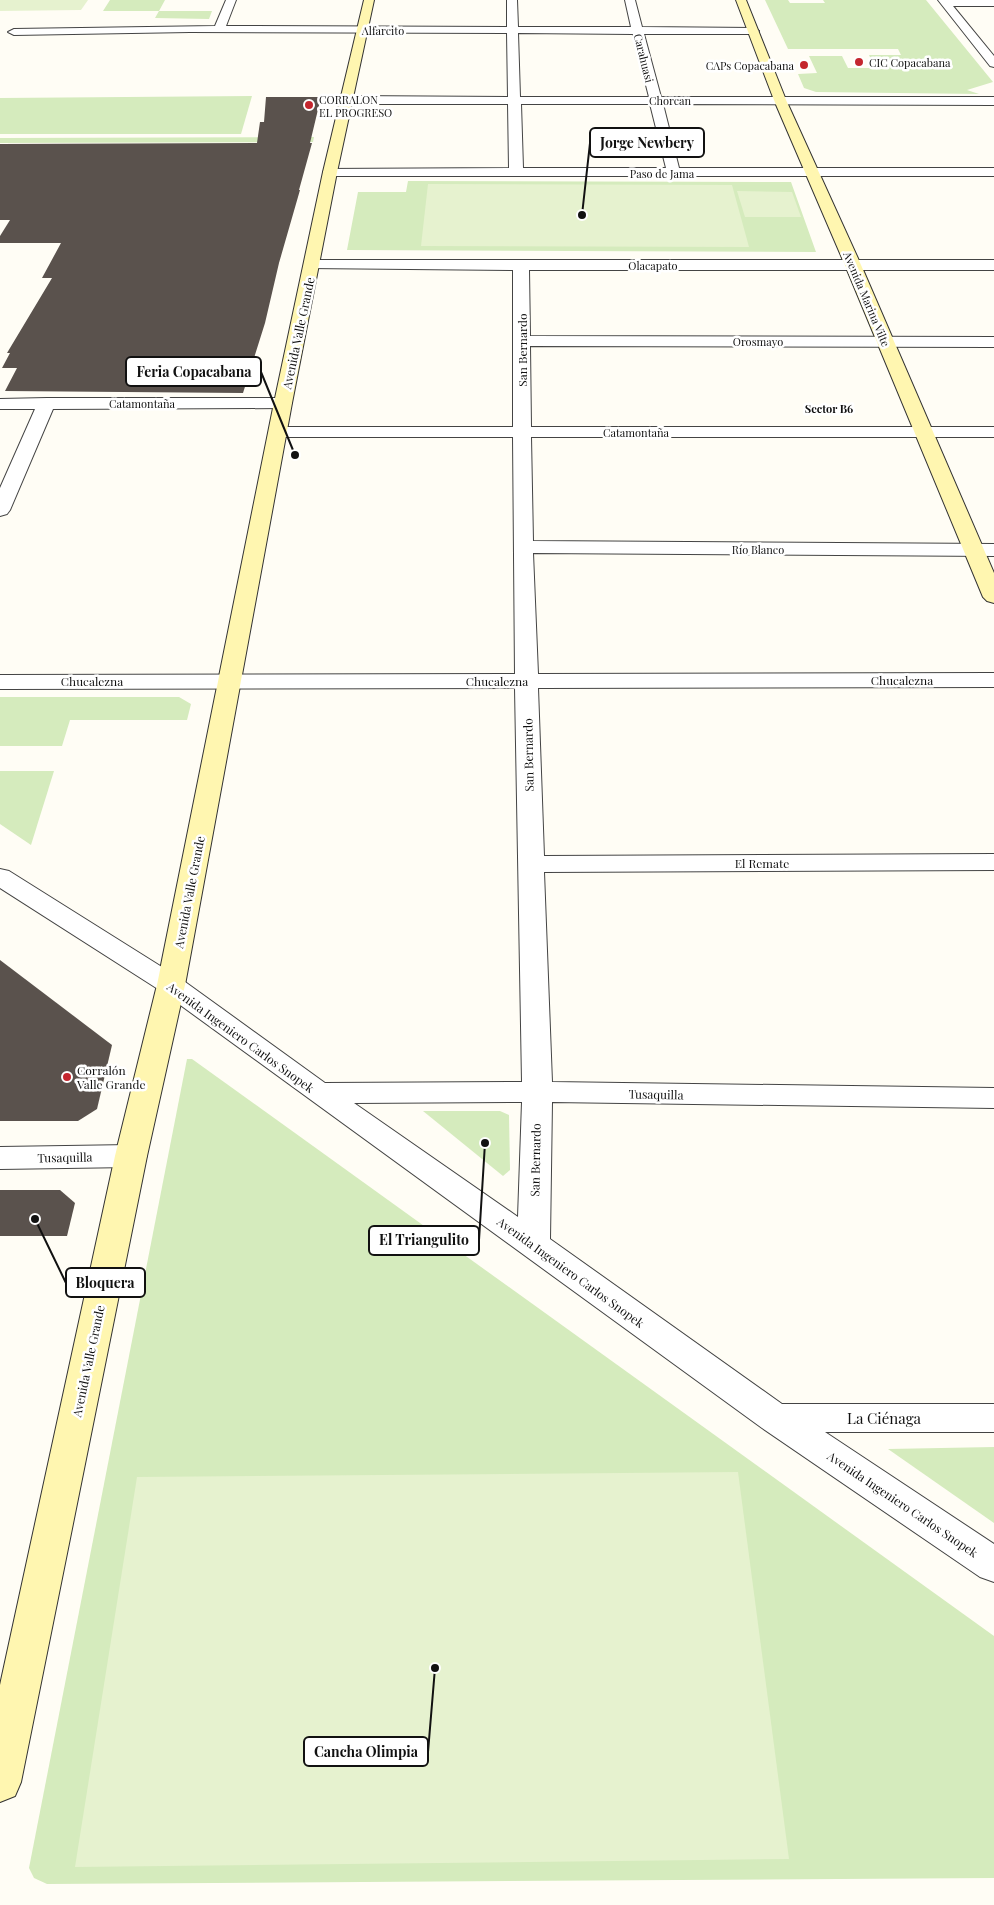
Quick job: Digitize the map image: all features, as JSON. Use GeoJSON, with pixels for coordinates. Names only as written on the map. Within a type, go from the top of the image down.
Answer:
{"type":"FeatureCollection","features":[{"type":"Feature","properties":{"kind":"street"},"geometry":{"type":"LineString","coordinates":[[219,30],[231,0]]}},
{"type":"Feature","properties":{"kind":"street","name":"Avenida Valle Grande"},"geometry":{"type":"LineString","coordinates":[[0,1782],[131,1156],[171,985],[283,403],[330,172],[369,0]]}},
{"type":"Feature","properties":{"kind":"street"},"geometry":{"type":"LineString","coordinates":[[512,0],[516,173]]}},
{"type":"Feature","properties":{"kind":"street","name":"Carahuasi"},"geometry":{"type":"LineString","coordinates":[[630,0],[674,173]]}},
{"type":"Feature","properties":{"kind":"street","name":"Avenida Marina Vilte"},"geometry":{"type":"LineString","coordinates":[[741,0],[780,100],[853,265],[923,432],[984,550],[994,597]]}},
{"type":"Feature","properties":{"kind":"street"},"geometry":{"type":"LineString","coordinates":[[944,1],[994,3]]}},
{"type":"Feature","properties":{"kind":"street"},"geometry":{"type":"LineString","coordinates":[[944,1],[993,63]]}},
{"type":"Feature","properties":{"kind":"street","name":"Alfarcito"},"geometry":{"type":"LineString","coordinates":[[14,32],[219,30],[753,31]]}},
{"type":"Feature","properties":{"kind":"street"},"geometry":{"type":"LineString","coordinates":[[966,31],[985,31]]}},
{"type":"Feature","properties":{"kind":"street","name":"Chorcan"},"geometry":{"type":"LineString","coordinates":[[347,100],[994,101]]}},
{"type":"Feature","properties":{"kind":"street","name":"Paso de Jama"},"geometry":{"type":"LineString","coordinates":[[330,172],[994,172]]}},
{"type":"Feature","properties":{"kind":"street","name":"Olacapato"},"geometry":{"type":"LineString","coordinates":[[312,265],[994,265]]}},
{"type":"Feature","properties":{"kind":"street","name":"San Bernardo"},"geometry":{"type":"LineString","coordinates":[[521,265],[523,548],[536,1092],[534,1244]]}},
{"type":"Feature","properties":{"kind":"street","name":"Orosmayo"},"geometry":{"type":"LineString","coordinates":[[522,341],[994,342]]}},
{"type":"Feature","properties":{"kind":"street","name":"Catamontaña"},"geometry":{"type":"LineString","coordinates":[[0,404],[283,403]]}},
{"type":"Feature","properties":{"kind":"street"},"geometry":{"type":"LineString","coordinates":[[0,510],[47,404]]}},
{"type":"Feature","properties":{"kind":"street","name":"Catamontaña"},"geometry":{"type":"LineString","coordinates":[[278,432],[994,432]]}},
{"type":"Feature","properties":{"kind":"street","name":"Río Blanco"},"geometry":{"type":"LineString","coordinates":[[523,548],[984,550]]}},
{"type":"Feature","properties":{"kind":"street","name":"Chucalezna"},"geometry":{"type":"LineString","coordinates":[[0,682],[994,680]]}},
{"type":"Feature","properties":{"kind":"street","name":"El Remate"},"geometry":{"type":"LineString","coordinates":[[530,864],[994,862]]}},
{"type":"Feature","properties":{"kind":"street","name":"Avenida Ingeniero Carlos Snopek"},"geometry":{"type":"LineString","coordinates":[[0,877],[171,985],[319,1093],[534,1244],[775,1418],[994,1565]]}},
{"type":"Feature","properties":{"kind":"street","name":"Tusaquilla"},"geometry":{"type":"LineString","coordinates":[[319,1093],[536,1092],[994,1098]]}},
{"type":"Feature","properties":{"kind":"street","name":"Tusaquilla"},"geometry":{"type":"LineString","coordinates":[[0,1158],[131,1156]]}},
{"type":"Feature","properties":{"kind":"street","name":"La Ciénaga"},"geometry":{"type":"LineString","coordinates":[[775,1418],[994,1418]]}},
{"type":"Feature","properties":{"kind":"green space"},"geometry":{"type":"Polygon","coordinates":[[[0,0],[88,0],[81,10],[0,11],[0,0]]]}},
{"type":"Feature","properties":{"kind":"green space"},"geometry":{"type":"Polygon","coordinates":[[[110,0],[165,0],[159,11],[103,11],[110,0]]]}},
{"type":"Feature","properties":{"kind":"green space"},"geometry":{"type":"Polygon","coordinates":[[[765,0],[788,0],[790,3],[825,3],[823,0],[926,0],[993,82],[967,90],[979,94],[816,92],[804,88],[798,74],[817,73],[809,56],[842,56],[848,68],[875,68],[869,55],[901,55],[898,49],[788,49],[765,0]]]}},
{"type":"Feature","properties":{"kind":"green space"},"geometry":{"type":"Polygon","coordinates":[[[159,11],[212,11],[209,19],[155,18],[159,11]]]}},
{"type":"Feature","properties":{"kind":"green space"},"geometry":{"type":"Polygon","coordinates":[[[252,96],[241,134],[0,134],[0,98],[252,96]]]}},
{"type":"Feature","properties":{"kind":"green space"},"geometry":{"type":"Polygon","coordinates":[[[314,137],[313,142],[0,143],[0,138],[314,137]]]}},
{"type":"Feature","properties":{"kind":"green space"},"geometry":{"type":"Polygon","coordinates":[[[408,181],[791,182],[816,252],[347,250],[358,192],[406,192],[408,181]]]}},
{"type":"Feature","properties":{"kind":"green space"},"geometry":{"type":"Polygon","coordinates":[[[428,184],[732,185],[749,247],[421,246],[428,184]]]}},
{"type":"Feature","properties":{"kind":"green space"},"geometry":{"type":"Polygon","coordinates":[[[737,191],[792,192],[801,217],[745,217],[737,191]]]}},
{"type":"Feature","properties":{"kind":"green space"},"geometry":{"type":"Polygon","coordinates":[[[0,697],[179,697],[191,704],[187,720],[70,720],[62,746],[0,746],[0,697]]]}},
{"type":"Feature","properties":{"kind":"green space"},"geometry":{"type":"Polygon","coordinates":[[[0,771],[54,771],[31,845],[0,824],[0,771]]]}},
{"type":"Feature","properties":{"kind":"green space"},"geometry":{"type":"Polygon","coordinates":[[[187,1059],[192,1059],[994,1636],[994,1878],[47,1884],[34,1878],[29,1868],[187,1059]]]}},
{"type":"Feature","properties":{"kind":"green space"},"geometry":{"type":"Polygon","coordinates":[[[423,1111],[500,1111],[509,1115],[510,1170],[503,1176],[423,1111]]]}},
{"type":"Feature","properties":{"kind":"green space"},"geometry":{"type":"Polygon","coordinates":[[[994,1447],[994,1523],[888,1449],[994,1447]]]}},
{"type":"Feature","properties":{"kind":"green space"},"geometry":{"type":"Polygon","coordinates":[[[738,1472],[789,1859],[75,1867],[137,1477],[738,1472]]]}},
{"type":"Feature","properties":{"kind":"building"},"geometry":{"type":"Polygon","coordinates":[[[266,97],[321,97],[310,143],[312,143],[279,263],[265,323],[243,393],[5,391],[17,368],[2,368],[10,353],[7,353],[52,278],[42,278],[61,243],[0,243],[0,236],[10,220],[0,220],[0,144],[257,143],[260,122],[264,122],[266,97]]]}},
{"type":"Feature","properties":{"kind":"building"},"geometry":{"type":"Polygon","coordinates":[[[0,960],[112,1045],[97,1109],[78,1121],[0,1121],[0,960]]]}},
{"type":"Feature","properties":{"kind":"building"},"geometry":{"type":"Polygon","coordinates":[[[0,1190],[60,1190],[75,1203],[67,1236],[0,1236],[0,1190]]]}},
{"type":"Feature","properties":{"kind":"place","name":"CIC Copacabana"},"geometry":{"type":"Point","coordinates":[859,62]}},
{"type":"Feature","properties":{"kind":"place","name":"CAPs Copacabana"},"geometry":{"type":"Point","coordinates":[804,65]}},
{"type":"Feature","properties":{"kind":"place","name":"CORRALON EL PROGRESO"},"geometry":{"type":"Point","coordinates":[309,105]}},
{"type":"Feature","properties":{"kind":"place","name":"Jorge Newbery"},"geometry":{"type":"Point","coordinates":[582,215]}},
{"type":"Feature","properties":{"kind":"place","name":"Feria Copacabana"},"geometry":{"type":"Point","coordinates":[295,455]}},
{"type":"Feature","properties":{"kind":"place","name":"Corralón Valle Grande"},"geometry":{"type":"Point","coordinates":[67,1077]}},
{"type":"Feature","properties":{"kind":"place","name":"El Triangulito"},"geometry":{"type":"Point","coordinates":[485,1143]}},
{"type":"Feature","properties":{"kind":"place","name":"Bloquera"},"geometry":{"type":"Point","coordinates":[35,1219]}},
{"type":"Feature","properties":{"kind":"place","name":"Cancha Olimpia"},"geometry":{"type":"Point","coordinates":[435,1668]}},
{"type":"Feature","properties":{"kind":"district","name":"Sector B6"},"geometry":{"type":"Point","coordinates":[829,408]}}]}
